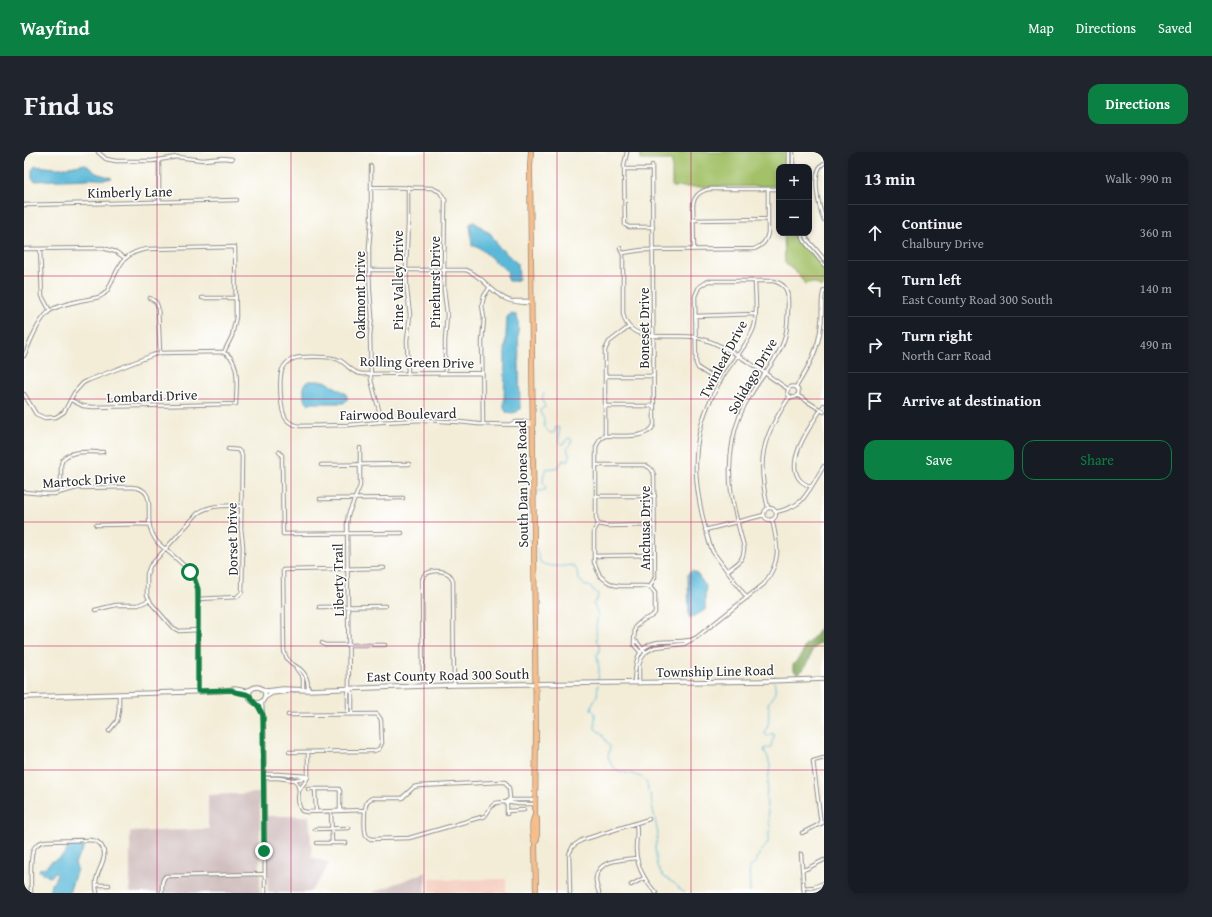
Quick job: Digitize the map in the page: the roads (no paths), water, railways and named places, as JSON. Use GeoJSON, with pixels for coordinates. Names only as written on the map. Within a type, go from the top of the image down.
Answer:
{"type":"FeatureCollection","features":[{"type":"Feature","properties":{"kind":"main road","name":"South Dan Jones Road"},"geometry":{"type":"LineString","coordinates":[[531,152],[535,684],[535,816],[533,819],[533,840],[535,843],[536,893]]}},
{"type":"Feature","properties":{"kind":"street"},"geometry":{"type":"LineString","coordinates":[[98,152],[102,156],[116,161],[158,160],[177,157],[203,160],[232,158]]}},
{"type":"Feature","properties":{"kind":"street"},"geometry":{"type":"LineString","coordinates":[[102,156],[104,152]]}},
{"type":"Feature","properties":{"kind":"street"},"geometry":{"type":"LineString","coordinates":[[627,152],[624,162],[626,226],[653,228]]}},
{"type":"Feature","properties":{"kind":"street"},"geometry":{"type":"LineString","coordinates":[[789,152],[790,164]]}},
{"type":"Feature","properties":{"kind":"street"},"geometry":{"type":"LineString","coordinates":[[793,152],[793,164]]}},
{"type":"Feature","properties":{"kind":"street"},"geometry":{"type":"LineString","coordinates":[[158,160],[159,202]]}},
{"type":"Feature","properties":{"kind":"street"},"geometry":{"type":"LineString","coordinates":[[824,163],[819,167],[817,174],[817,200],[824,220]]}},
{"type":"Feature","properties":{"kind":"street","name":"Boneset Drive"},"geometry":{"type":"LineString","coordinates":[[605,436],[640,435],[650,431],[654,425],[652,165]]}},
{"type":"Feature","properties":{"kind":"street","name":"Oakmont Drive"},"geometry":{"type":"LineString","coordinates":[[371,166],[369,270],[372,316],[370,337],[370,374],[379,410],[380,422]]}},
{"type":"Feature","properties":{"kind":"street"},"geometry":{"type":"LineString","coordinates":[[624,169],[652,169]]}},
{"type":"Feature","properties":{"kind":"street"},"geometry":{"type":"LineString","coordinates":[[371,188],[408,187]]}},
{"type":"Feature","properties":{"kind":"street","name":"Pinehurst Drive"},"geometry":{"type":"LineString","coordinates":[[408,187],[432,188],[440,192],[445,200],[444,290],[447,314],[445,374]]}},
{"type":"Feature","properties":{"kind":"street","name":"Pine Valley Drive"},"geometry":{"type":"LineString","coordinates":[[408,187],[406,250],[407,290],[410,315],[407,340],[408,374]]}},
{"type":"Feature","properties":{"kind":"street"},"geometry":{"type":"LineString","coordinates":[[694,250],[693,204],[699,193],[709,189],[776,189]]}},
{"type":"Feature","properties":{"kind":"street"},"geometry":{"type":"LineString","coordinates":[[622,253],[640,250],[754,249],[760,247],[767,239],[768,233],[768,189]]}},
{"type":"Feature","properties":{"kind":"street","name":"Kimberly Lane"},"geometry":{"type":"LineString","coordinates":[[24,205],[237,200]]}},
{"type":"Feature","properties":{"kind":"street"},"geometry":{"type":"LineString","coordinates":[[693,220],[768,219]]}},
{"type":"Feature","properties":{"kind":"street"},"geometry":{"type":"LineString","coordinates":[[802,236],[824,265]]}},
{"type":"Feature","properties":{"kind":"street"},"geometry":{"type":"LineString","coordinates":[[806,236],[824,259]]}},
{"type":"Feature","properties":{"kind":"street"},"geometry":{"type":"LineString","coordinates":[[24,356],[40,321],[50,311],[59,307],[104,295],[107,292],[119,266],[125,258],[148,248],[236,247],[236,317],[234,330],[224,352],[160,353],[153,355],[86,381],[76,390],[66,410],[53,418],[45,418],[34,412],[24,394]]}},
{"type":"Feature","properties":{"kind":"street"},"geometry":{"type":"LineString","coordinates":[[24,249],[103,248],[116,252],[125,258]]}},
{"type":"Feature","properties":{"kind":"street"},"geometry":{"type":"LineString","coordinates":[[620,248],[622,253],[623,313],[629,327],[640,334],[684,335],[718,344],[788,389]]}},
{"type":"Feature","properties":{"kind":"street"},"geometry":{"type":"LineString","coordinates":[[40,249],[42,296],[50,311]]}},
{"type":"Feature","properties":{"kind":"street"},"geometry":{"type":"LineString","coordinates":[[369,270],[463,269],[469,271],[503,298],[512,302],[531,302]]}},
{"type":"Feature","properties":{"kind":"street"},"geometry":{"type":"LineString","coordinates":[[720,382],[698,368],[696,363],[695,296],[699,287],[708,282],[755,281]]}},
{"type":"Feature","properties":{"kind":"street","name":"Twinleaf Drive"},"geometry":{"type":"LineString","coordinates":[[747,598],[713,552],[705,530],[698,499],[696,457],[702,422],[711,399],[754,327],[755,281]]}},
{"type":"Feature","properties":{"kind":"street","name":"Solidago Drive"},"geometry":{"type":"LineString","coordinates":[[727,571],[740,562],[743,557],[744,546],[730,490],[729,459],[732,440],[738,418],[751,394],[779,351],[785,337],[788,317],[788,294],[784,285],[774,281],[755,281]]}},
{"type":"Feature","properties":{"kind":"street"},"geometry":{"type":"LineString","coordinates":[[483,424],[482,342],[484,318],[482,305],[484,296],[490,287]]}},
{"type":"Feature","properties":{"kind":"street"},"geometry":{"type":"LineString","coordinates":[[797,395],[798,391],[796,387],[810,365],[819,341],[824,290]]}},
{"type":"Feature","properties":{"kind":"street"},"geometry":{"type":"LineString","coordinates":[[150,298],[156,302],[158,307],[160,353]]}},
{"type":"Feature","properties":{"kind":"street"},"geometry":{"type":"LineString","coordinates":[[202,298],[236,298]]}},
{"type":"Feature","properties":{"kind":"street"},"geometry":{"type":"LineString","coordinates":[[695,316],[755,314]]}},
{"type":"Feature","properties":{"kind":"street"},"geometry":{"type":"LineString","coordinates":[[629,327],[609,342],[605,352],[605,436],[600,439],[596,447],[596,518],[598,524],[594,531],[594,556],[595,566],[600,576],[608,582],[620,586],[650,587],[655,593],[655,613],[643,620],[636,626],[635,629],[634,645],[642,654]]}},
{"type":"Feature","properties":{"kind":"street","name":"Lombardi Drive"},"geometry":{"type":"LineString","coordinates":[[70,400],[83,406],[92,407],[236,404],[235,367],[228,354],[224,352]]}},
{"type":"Feature","properties":{"kind":"street","name":"Rolling Green Drive"},"geometry":{"type":"LineString","coordinates":[[287,420],[282,410],[281,377],[283,368],[293,359],[334,358],[341,361],[355,373],[482,373]]}},
{"type":"Feature","properties":{"kind":"street"},"geometry":{"type":"LineString","coordinates":[[605,376],[654,376]]}},
{"type":"Feature","properties":{"kind":"street"},"geometry":{"type":"LineString","coordinates":[[788,389],[791,387],[796,387]]}},
{"type":"Feature","properties":{"kind":"street"},"geometry":{"type":"LineString","coordinates":[[788,389],[787,393],[790,396]]}},
{"type":"Feature","properties":{"kind":"street"},"geometry":{"type":"LineString","coordinates":[[790,396],[795,397],[797,395],[822,411]]}},
{"type":"Feature","properties":{"kind":"street"},"geometry":{"type":"LineString","coordinates":[[764,515],[768,508],[762,478],[764,451],[770,429],[790,396]]}},
{"type":"Feature","properties":{"kind":"street"},"geometry":{"type":"LineString","coordinates":[[811,487],[800,481],[797,475],[796,459],[799,446],[804,435],[822,411],[824,405]]}},
{"type":"Feature","properties":{"kind":"street"},"geometry":{"type":"LineString","coordinates":[[605,406],[654,406]]}},
{"type":"Feature","properties":{"kind":"street","name":"Fairwood Boulevard"},"geometry":{"type":"LineString","coordinates":[[287,420],[293,424],[302,426],[441,421],[483,424],[510,424],[516,422],[532,423]]}},
{"type":"Feature","properties":{"kind":"street","name":"Liberty Trail"},"geometry":{"type":"LineString","coordinates":[[352,714],[352,693],[349,689],[347,534],[348,518],[360,486],[360,448]]}},
{"type":"Feature","properties":{"kind":"street","name":"Dorset Drive"},"geometry":{"type":"LineString","coordinates":[[198,599],[237,597],[242,592],[243,546],[241,529],[241,453],[238,450],[228,449]]}},
{"type":"Feature","properties":{"kind":"street"},"geometry":{"type":"LineString","coordinates":[[61,492],[61,464],[64,458],[72,453],[103,452]]}},
{"type":"Feature","properties":{"kind":"street"},"geometry":{"type":"LineString","coordinates":[[279,452],[282,455],[283,534],[402,533]]}},
{"type":"Feature","properties":{"kind":"street"},"geometry":{"type":"LineString","coordinates":[[321,465],[409,464]]}},
{"type":"Feature","properties":{"kind":"street","name":"Anchusa Drive"},"geometry":{"type":"LineString","coordinates":[[596,465],[644,465],[651,468],[654,475],[655,496],[655,577],[650,587]]}},
{"type":"Feature","properties":{"kind":"street"},"geometry":{"type":"LineString","coordinates":[[776,512],[795,506],[802,500],[824,466]]}},
{"type":"Feature","properties":{"kind":"street","name":"Martock Drive"},"geometry":{"type":"LineString","coordinates":[[24,492],[54,494],[77,488],[140,488],[145,491],[149,499],[149,524]]}},
{"type":"Feature","properties":{"kind":"street"},"geometry":{"type":"LineString","coordinates":[[596,496],[655,496]]}},
{"type":"Feature","properties":{"kind":"street"},"geometry":{"type":"LineString","coordinates":[[320,499],[403,498]]}},
{"type":"Feature","properties":{"kind":"street"},"geometry":{"type":"LineString","coordinates":[[198,630],[179,630],[172,627],[147,595],[147,574],[150,566],[201,511],[215,506],[241,506]]}},
{"type":"Feature","properties":{"kind":"street"},"geometry":{"type":"LineString","coordinates":[[768,508],[774,509],[776,512]]}},
{"type":"Feature","properties":{"kind":"street"},"geometry":{"type":"LineString","coordinates":[[637,683],[636,660],[642,654],[655,647],[684,644],[693,640],[764,584],[772,573],[777,559],[777,546],[772,519],[776,512]]}},
{"type":"Feature","properties":{"kind":"street"},"geometry":{"type":"LineString","coordinates":[[705,530],[764,515],[767,518],[772,519]]}},
{"type":"Feature","properties":{"kind":"street"},"geometry":{"type":"LineString","coordinates":[[96,525],[149,524],[154,537],[192,575],[198,589],[198,691]]}},
{"type":"Feature","properties":{"kind":"street"},"geometry":{"type":"LineString","coordinates":[[598,524],[608,526],[655,525]]}},
{"type":"Feature","properties":{"kind":"street"},"geometry":{"type":"LineString","coordinates":[[594,556],[655,555]]}},
{"type":"Feature","properties":{"kind":"street"},"geometry":{"type":"LineString","coordinates":[[305,690],[303,678],[296,667],[287,660],[284,651],[283,570],[384,568]]}},
{"type":"Feature","properties":{"kind":"street"},"geometry":{"type":"LineString","coordinates":[[423,686],[422,580],[426,573],[438,572],[449,573],[453,581],[454,685]]}},
{"type":"Feature","properties":{"kind":"street"},"geometry":{"type":"LineString","coordinates":[[95,610],[116,605],[138,605],[150,600]]}},
{"type":"Feature","properties":{"kind":"street"},"geometry":{"type":"LineString","coordinates":[[319,607],[385,606]]}},
{"type":"Feature","properties":{"kind":"street"},"geometry":{"type":"LineString","coordinates":[[642,654],[643,650],[652,644],[659,642],[693,640]]}},
{"type":"Feature","properties":{"kind":"street"},"geometry":{"type":"LineString","coordinates":[[634,641],[637,642],[646,652]]}},
{"type":"Feature","properties":{"kind":"street"},"geometry":{"type":"LineString","coordinates":[[322,643],[325,646],[385,645]]}},
{"type":"Feature","properties":{"kind":"street","name":"Township Line Road"},"geometry":{"type":"LineString","coordinates":[[606,683],[824,680]]}},
{"type":"Feature","properties":{"kind":"street","name":"East County Road 300 South"},"geometry":{"type":"LineString","coordinates":[[263,690],[606,683]]}},
{"type":"Feature","properties":{"kind":"street"},"geometry":{"type":"LineString","coordinates":[[24,696],[232,690],[252,689],[258,687],[263,690],[265,694],[262,704],[265,893]]}},
{"type":"Feature","properties":{"kind":"street"},"geometry":{"type":"LineString","coordinates":[[250,696],[252,689]]}},
{"type":"Feature","properties":{"kind":"street"},"geometry":{"type":"LineString","coordinates":[[348,714],[349,689]]}},
{"type":"Feature","properties":{"kind":"street"},"geometry":{"type":"LineString","coordinates":[[232,690],[250,696],[263,715]]}},
{"type":"Feature","properties":{"kind":"street","name":"East County Road 300 South"},"geometry":{"type":"LineString","coordinates":[[263,699],[272,693],[291,690]]}},
{"type":"Feature","properties":{"kind":"street"},"geometry":{"type":"LineString","coordinates":[[109,731],[117,721],[119,710],[119,693]]}},
{"type":"Feature","properties":{"kind":"street"},"geometry":{"type":"LineString","coordinates":[[254,702],[259,702],[263,699]]}},
{"type":"Feature","properties":{"kind":"street"},"geometry":{"type":"LineString","coordinates":[[288,715],[374,714],[379,716],[381,720],[382,743],[379,749],[374,751],[289,752]]}},
{"type":"Feature","properties":{"kind":"street"},"geometry":{"type":"LineString","coordinates":[[300,790],[308,776],[308,752]]}},
{"type":"Feature","properties":{"kind":"street"},"geometry":{"type":"LineString","coordinates":[[802,833],[822,823],[813,761],[824,758]]}},
{"type":"Feature","properties":{"kind":"street"},"geometry":{"type":"LineString","coordinates":[[264,774],[308,776]]}},
{"type":"Feature","properties":{"kind":"street"},"geometry":{"type":"LineString","coordinates":[[264,778],[294,780],[308,776]]}},
{"type":"Feature","properties":{"kind":"street"},"geometry":{"type":"LineString","coordinates":[[294,780],[300,790],[300,808],[305,812],[365,810]]}},
{"type":"Feature","properties":{"kind":"street"},"geometry":{"type":"LineString","coordinates":[[524,810],[507,812],[507,802],[510,798],[509,788],[505,782],[418,786],[414,787],[402,798],[372,798],[366,804],[365,830],[368,838],[371,839],[409,838],[485,816],[492,805],[496,802],[507,802],[518,804],[535,802]]}},
{"type":"Feature","properties":{"kind":"street"},"geometry":{"type":"LineString","coordinates":[[315,788],[316,812]]}},
{"type":"Feature","properties":{"kind":"street"},"geometry":{"type":"LineString","coordinates":[[308,789],[339,789],[340,811]]}},
{"type":"Feature","properties":{"kind":"street"},"geometry":{"type":"LineString","coordinates":[[331,812],[332,843]]}},
{"type":"Feature","properties":{"kind":"street"},"geometry":{"type":"LineString","coordinates":[[570,893],[569,854],[572,848],[582,840],[649,819]]}},
{"type":"Feature","properties":{"kind":"street"},"geometry":{"type":"LineString","coordinates":[[636,823],[637,858],[644,878],[656,893]]}},
{"type":"Feature","properties":{"kind":"street"},"geometry":{"type":"LineString","coordinates":[[315,829],[349,828]]}},
{"type":"Feature","properties":{"kind":"street"},"geometry":{"type":"LineString","coordinates":[[31,893],[33,851],[38,844],[46,841],[91,840],[99,843],[105,855],[97,876],[97,893]]}},
{"type":"Feature","properties":{"kind":"street"},"geometry":{"type":"LineString","coordinates":[[317,843],[346,842]]}},
{"type":"Feature","properties":{"kind":"street"},"geometry":{"type":"LineString","coordinates":[[801,854],[804,893]]}},
{"type":"Feature","properties":{"kind":"street"},"geometry":{"type":"LineString","coordinates":[[599,893],[596,878],[601,867],[610,862],[637,858]]}},
{"type":"Feature","properties":{"kind":"street"},"geometry":{"type":"LineString","coordinates":[[802,869],[806,869],[824,860]]}},
{"type":"Feature","properties":{"kind":"street"},"geometry":{"type":"LineString","coordinates":[[162,893],[162,881],[166,876],[265,874]]}},
{"type":"Feature","properties":{"kind":"street"},"geometry":{"type":"LineString","coordinates":[[631,885],[644,878]]}},
{"type":"Feature","properties":{"kind":"street"},"geometry":{"type":"LineString","coordinates":[[804,888],[814,887],[824,883]]}},
{"type":"Feature","properties":{"kind":"street"},"geometry":{"type":"LineString","coordinates":[[96,885],[109,885]]}},
{"type":"Feature","properties":{"kind":"water"},"geometry":{"type":"Polygon","coordinates":[[[85,164],[96,173],[112,178],[34,181],[32,179],[32,170],[35,166],[64,168],[85,164]]]}},
{"type":"Feature","properties":{"kind":"water"},"geometry":{"type":"Polygon","coordinates":[[[474,222],[491,234],[498,246],[518,264],[519,279],[509,281],[507,277],[508,272],[477,246],[472,246],[470,224],[474,222]]]}},
{"type":"Feature","properties":{"kind":"water"},"geometry":{"type":"Polygon","coordinates":[[[512,313],[516,315],[518,319],[520,409],[517,412],[512,413],[506,412],[504,407],[507,317],[512,313]]]}},
{"type":"Feature","properties":{"kind":"water"},"geometry":{"type":"Polygon","coordinates":[[[309,381],[325,381],[345,393],[347,400],[344,403],[307,403],[304,399],[304,388],[305,384],[309,381]]]}},
{"type":"Feature","properties":{"kind":"water"},"geometry":{"type":"Polygon","coordinates":[[[692,571],[696,573],[706,586],[705,610],[691,618],[689,617],[688,574],[692,571]]]}},
{"type":"Feature","properties":{"kind":"water"},"geometry":{"type":"Polygon","coordinates":[[[75,843],[82,843],[84,847],[75,863],[77,869],[69,893],[49,893],[51,884],[55,880],[57,874],[55,872],[51,877],[47,876],[40,872],[39,869],[45,868],[51,862],[61,857],[70,846],[75,843]]]}},
{"type":"Feature","properties":{"kind":"waterway"},"geometry":{"type":"LineString","coordinates":[[535,492],[545,490],[546,487],[543,480],[546,469],[556,468],[562,461],[569,460],[567,449],[572,441],[568,438],[563,444],[560,443],[559,428],[555,428],[555,432],[550,433],[544,427],[544,419],[540,412],[540,410],[545,407],[542,399],[544,393]]}},
{"type":"Feature","properties":{"kind":"waterway"},"geometry":{"type":"LineString","coordinates":[[531,495],[528,502],[528,540],[532,544]]}},
{"type":"Feature","properties":{"kind":"waterway"},"geometry":{"type":"LineString","coordinates":[[536,547],[540,562],[552,566],[571,565],[575,567],[578,578],[585,586],[589,586],[598,594],[597,599],[593,604],[598,615],[596,626],[596,640],[600,648],[597,655],[599,669],[598,682]]}},
{"type":"Feature","properties":{"kind":"waterway"},"geometry":{"type":"LineString","coordinates":[[773,679],[776,676]]}},
{"type":"Feature","properties":{"kind":"waterway"},"geometry":{"type":"LineString","coordinates":[[750,893],[749,868],[755,863],[756,859],[768,843],[771,828],[766,798],[770,766],[768,757],[764,750],[765,748],[770,748],[774,734],[767,736],[764,733],[768,726],[768,704],[775,692],[774,682]]}},
{"type":"Feature","properties":{"kind":"waterway"},"geometry":{"type":"LineString","coordinates":[[598,685],[597,696],[594,699],[591,709],[595,713],[595,729],[601,733],[610,747],[608,757],[610,762],[614,768],[642,778],[648,786],[648,791]]}},
{"type":"Feature","properties":{"kind":"waterway"},"geometry":{"type":"LineString","coordinates":[[650,794],[658,834],[655,847],[657,866],[664,877],[674,883],[684,893]]}}]}
